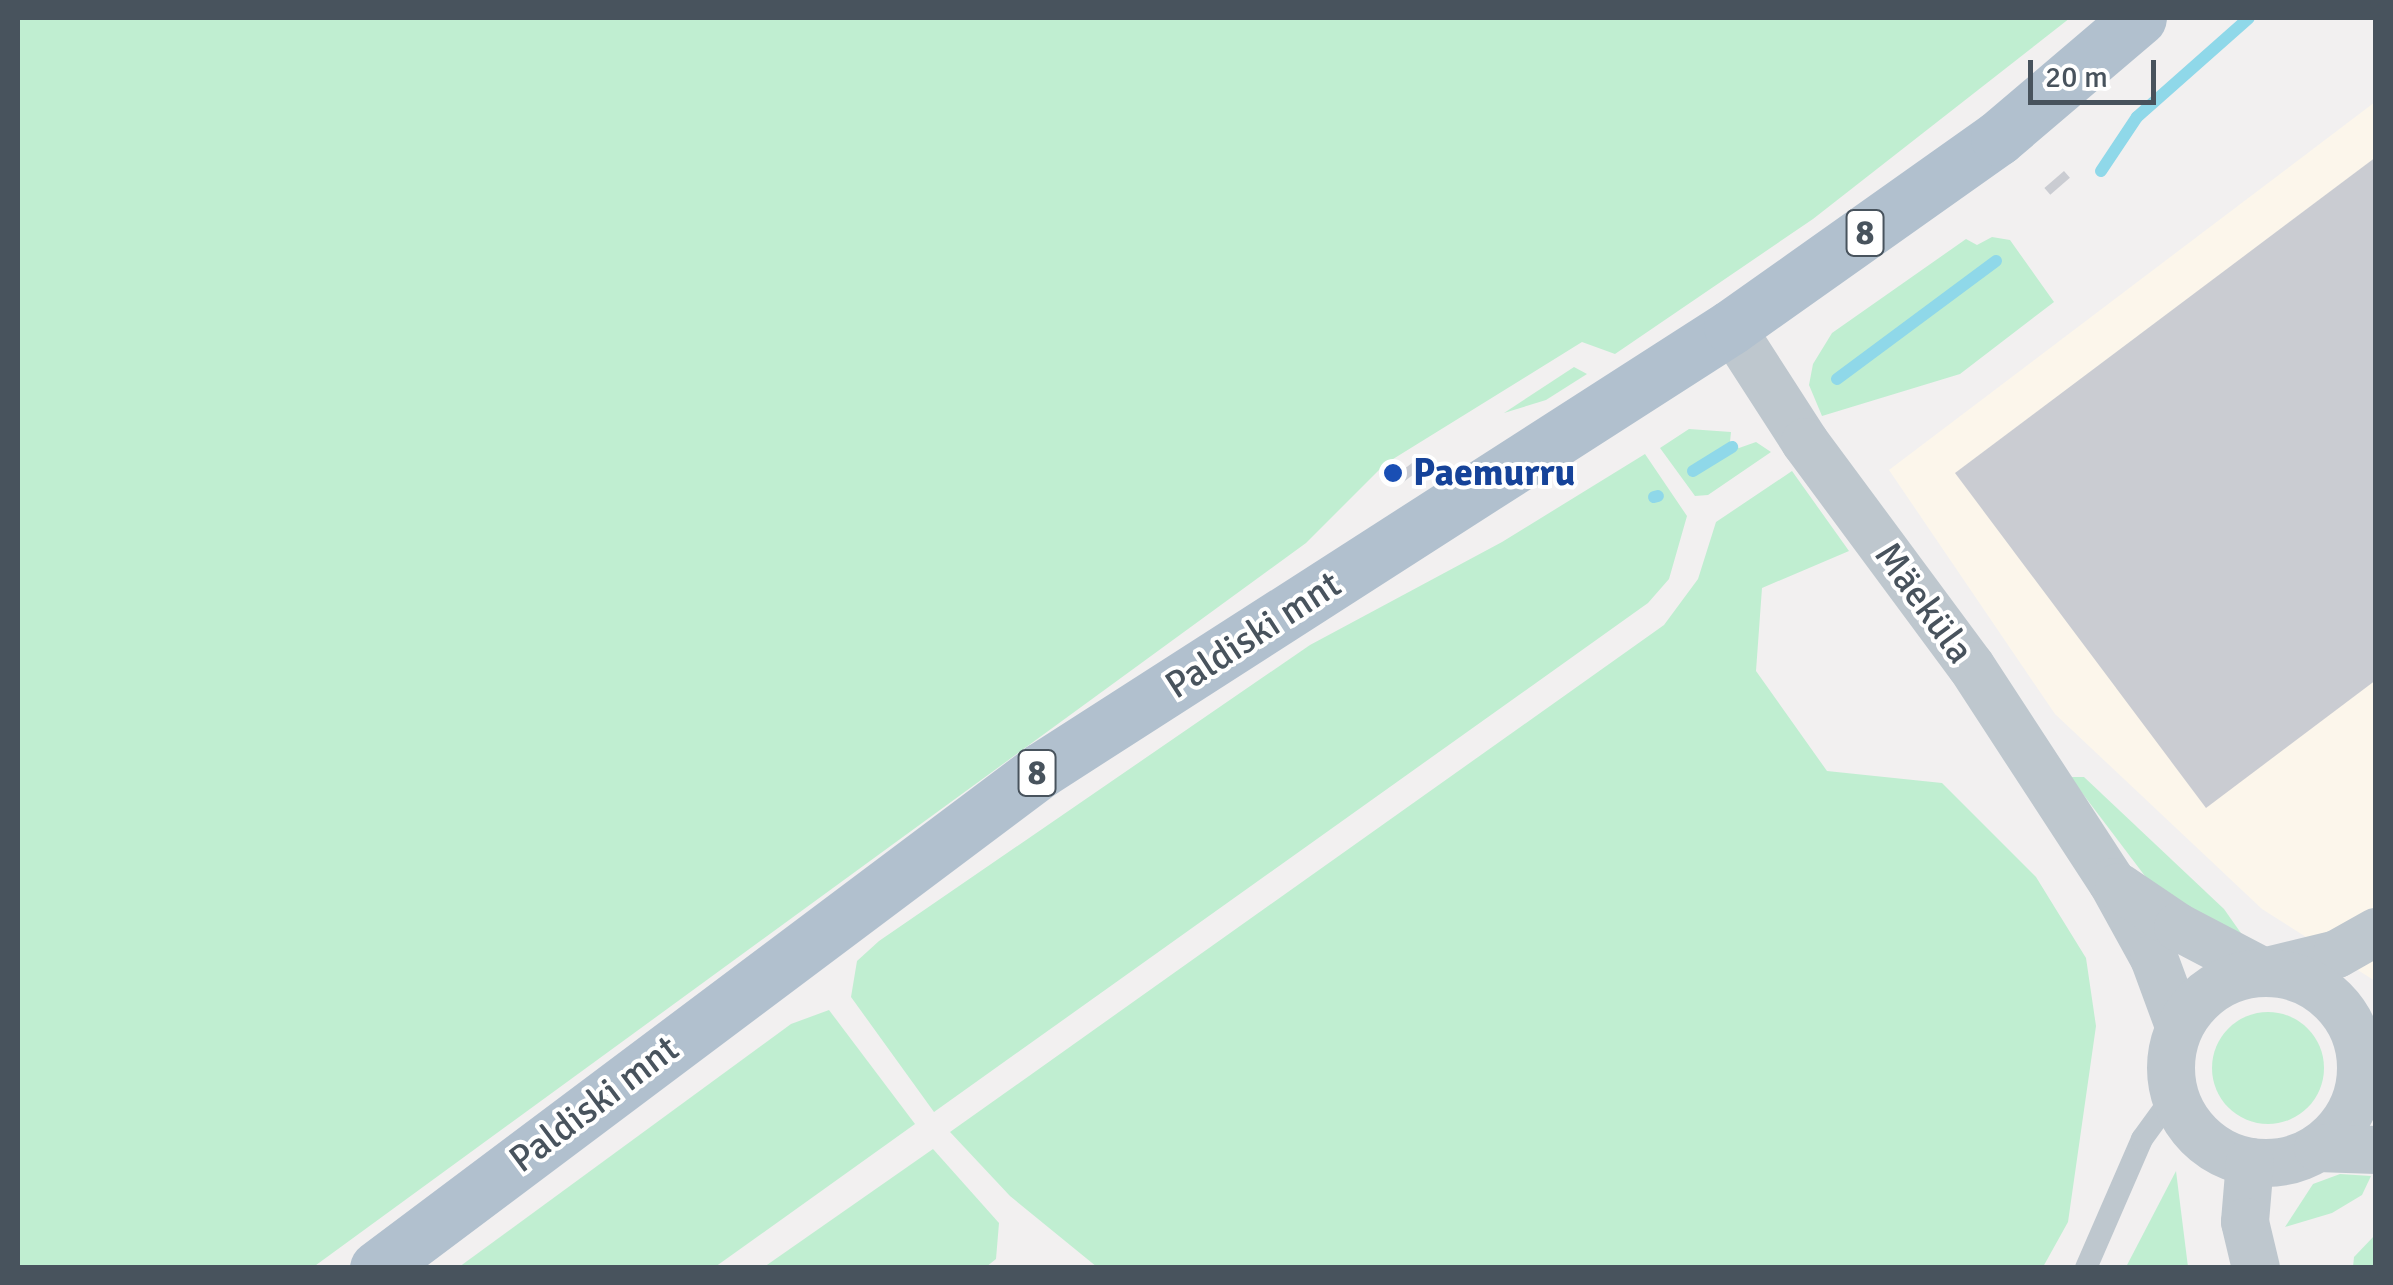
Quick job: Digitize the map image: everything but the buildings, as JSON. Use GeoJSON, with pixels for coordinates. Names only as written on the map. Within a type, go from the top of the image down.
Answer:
{"type":"FeatureCollection","features":[{"type":"Feature","properties":{"kind":"main road","name":"Paldiski mnt"},"geometry":{"type":"LineString","coordinates":[[377,1268],[1041,770],[1731,328],[1998,138],[2139,18]]}},
{"type":"Feature","properties":{"kind":"street","name":"Mäeküla"},"geometry":{"type":"LineString","coordinates":[[1731,328],[1805,442],[1970,666],[2112,882],[2154,958],[2180,1026]]}},
{"type":"Feature","properties":{"kind":"street","name":"Mäeküla"},"geometry":{"type":"LineString","coordinates":[[2112,882],[2178,927],[2264,972]]}},
{"type":"Feature","properties":{"kind":"street"},"geometry":{"type":"LineString","coordinates":[[2376,932],[2337,954],[2214,987],[2180,1026],[2170,1060],[2174,1095],[2190,1126],[2217,1150],[2250,1162],[2286,1161],[2318,1148],[2376,1150]]}},
{"type":"Feature","properties":{"kind":"street"},"geometry":{"type":"LineString","coordinates":[[2264,972],[2299,978],[2329,996],[2371,1052],[2353,1109],[2318,1148]]}},
{"type":"Feature","properties":{"kind":"street"},"geometry":{"type":"LineString","coordinates":[[2250,1162],[2245,1222],[2256,1268]]}},
{"type":"Feature","properties":{"kind":"lane"},"geometry":{"type":"LineString","coordinates":[[2086,1268],[2142,1138],[2174,1095]]}},
{"type":"Feature","properties":{"kind":"shaded area"},"geometry":{"type":"Polygon","coordinates":[[[2375,102],[2375,981],[2262,909],[2055,714],[1889,470],[2375,102]]]}},
{"type":"Feature","properties":{"kind":"green space"},"geometry":{"type":"Polygon","coordinates":[[[18,18],[2070,18],[1813,219],[1615,354],[1582,342],[1385,464],[1306,543],[312,1268],[18,1267],[18,18]]]}},
{"type":"Feature","properties":{"kind":"green space"},"geometry":{"type":"Polygon","coordinates":[[[1992,237],[2010,240],[2054,302],[1960,374],[1822,416],[1809,385],[1813,364],[1832,333],[1966,239],[1977,245],[1992,237]]]}},
{"type":"Feature","properties":{"kind":"green space"},"geometry":{"type":"Polygon","coordinates":[[[1574,367],[1587,374],[1546,400],[1504,413],[1574,367]]]}},
{"type":"Feature","properties":{"kind":"green space"},"geometry":{"type":"Polygon","coordinates":[[[1689,429],[1731,432],[1730,442],[1739,448],[1756,442],[1771,452],[1708,495],[1695,496],[1660,448],[1689,429]]]}},
{"type":"Feature","properties":{"kind":"green space"},"geometry":{"type":"Polygon","coordinates":[[[1645,454],[1687,516],[1669,579],[1648,603],[934,1112],[851,997],[857,961],[879,941],[1310,645],[1502,542],[1645,454]]]}},
{"type":"Feature","properties":{"kind":"green space"},"geometry":{"type":"Polygon","coordinates":[[[1792,471],[1849,551],[1762,588],[1756,671],[1827,771],[1942,783],[2036,877],[2086,958],[2096,1026],[2068,1222],[2043,1267],[1097,1267],[1010,1196],[950,1132],[1664,625],[1698,579],[1716,522],[1792,471]]]}},
{"type":"Feature","properties":{"kind":"green space"},"geometry":{"type":"Polygon","coordinates":[[[2070,777],[2084,777],[2224,909],[2243,936],[2214,924],[2148,880],[2070,777]]]}},
{"type":"Feature","properties":{"kind":"green space"},"geometry":{"type":"Polygon","coordinates":[[[829,1010],[915,1124],[715,1267],[459,1267],[791,1024],[829,1010]]]}},
{"type":"Feature","properties":{"kind":"green space"},"geometry":{"type":"Polygon","coordinates":[[[2268,1012],[2289,1017],[2307,1029],[2319,1047],[2324,1068],[2319,1089],[2307,1107],[2289,1119],[2268,1124],[2247,1119],[2229,1107],[2217,1089],[2212,1068],[2217,1047],[2229,1029],[2247,1017],[2268,1012]]]}},
{"type":"Feature","properties":{"kind":"green space"},"geometry":{"type":"Polygon","coordinates":[[[933,1149],[999,1223],[996,1259],[986,1267],[764,1267],[933,1149]]]}},
{"type":"Feature","properties":{"kind":"green space"},"geometry":{"type":"Polygon","coordinates":[[[2176,1171],[2188,1267],[2126,1267],[2176,1171]]]}},
{"type":"Feature","properties":{"kind":"green space"},"geometry":{"type":"Polygon","coordinates":[[[2340,1174],[2371,1176],[2362,1195],[2332,1213],[2285,1227],[2313,1184],[2340,1174]]]}},
{"type":"Feature","properties":{"kind":"green space"},"geometry":{"type":"Polygon","coordinates":[[[2375,1235],[2375,1267],[2353,1267],[2354,1257],[2375,1235]]]}},
{"type":"Feature","properties":{"kind":"waterway"},"geometry":{"type":"LineString","coordinates":[[2101,171],[2137,117],[2249,18]]}},
{"type":"Feature","properties":{"kind":"waterway"},"geometry":{"type":"LineString","coordinates":[[1837,379],[1996,261]]}},
{"type":"Feature","properties":{"kind":"waterway"},"geometry":{"type":"LineString","coordinates":[[1693,471],[1732,447]]}},
{"type":"Feature","properties":{"kind":"waterway"},"geometry":{"type":"LineString","coordinates":[[1654,497],[1658,496]]}},
{"type":"Feature","properties":{"kind":"place","name":"Paemurru"},"geometry":{"type":"Point","coordinates":[1393,473]}}]}
